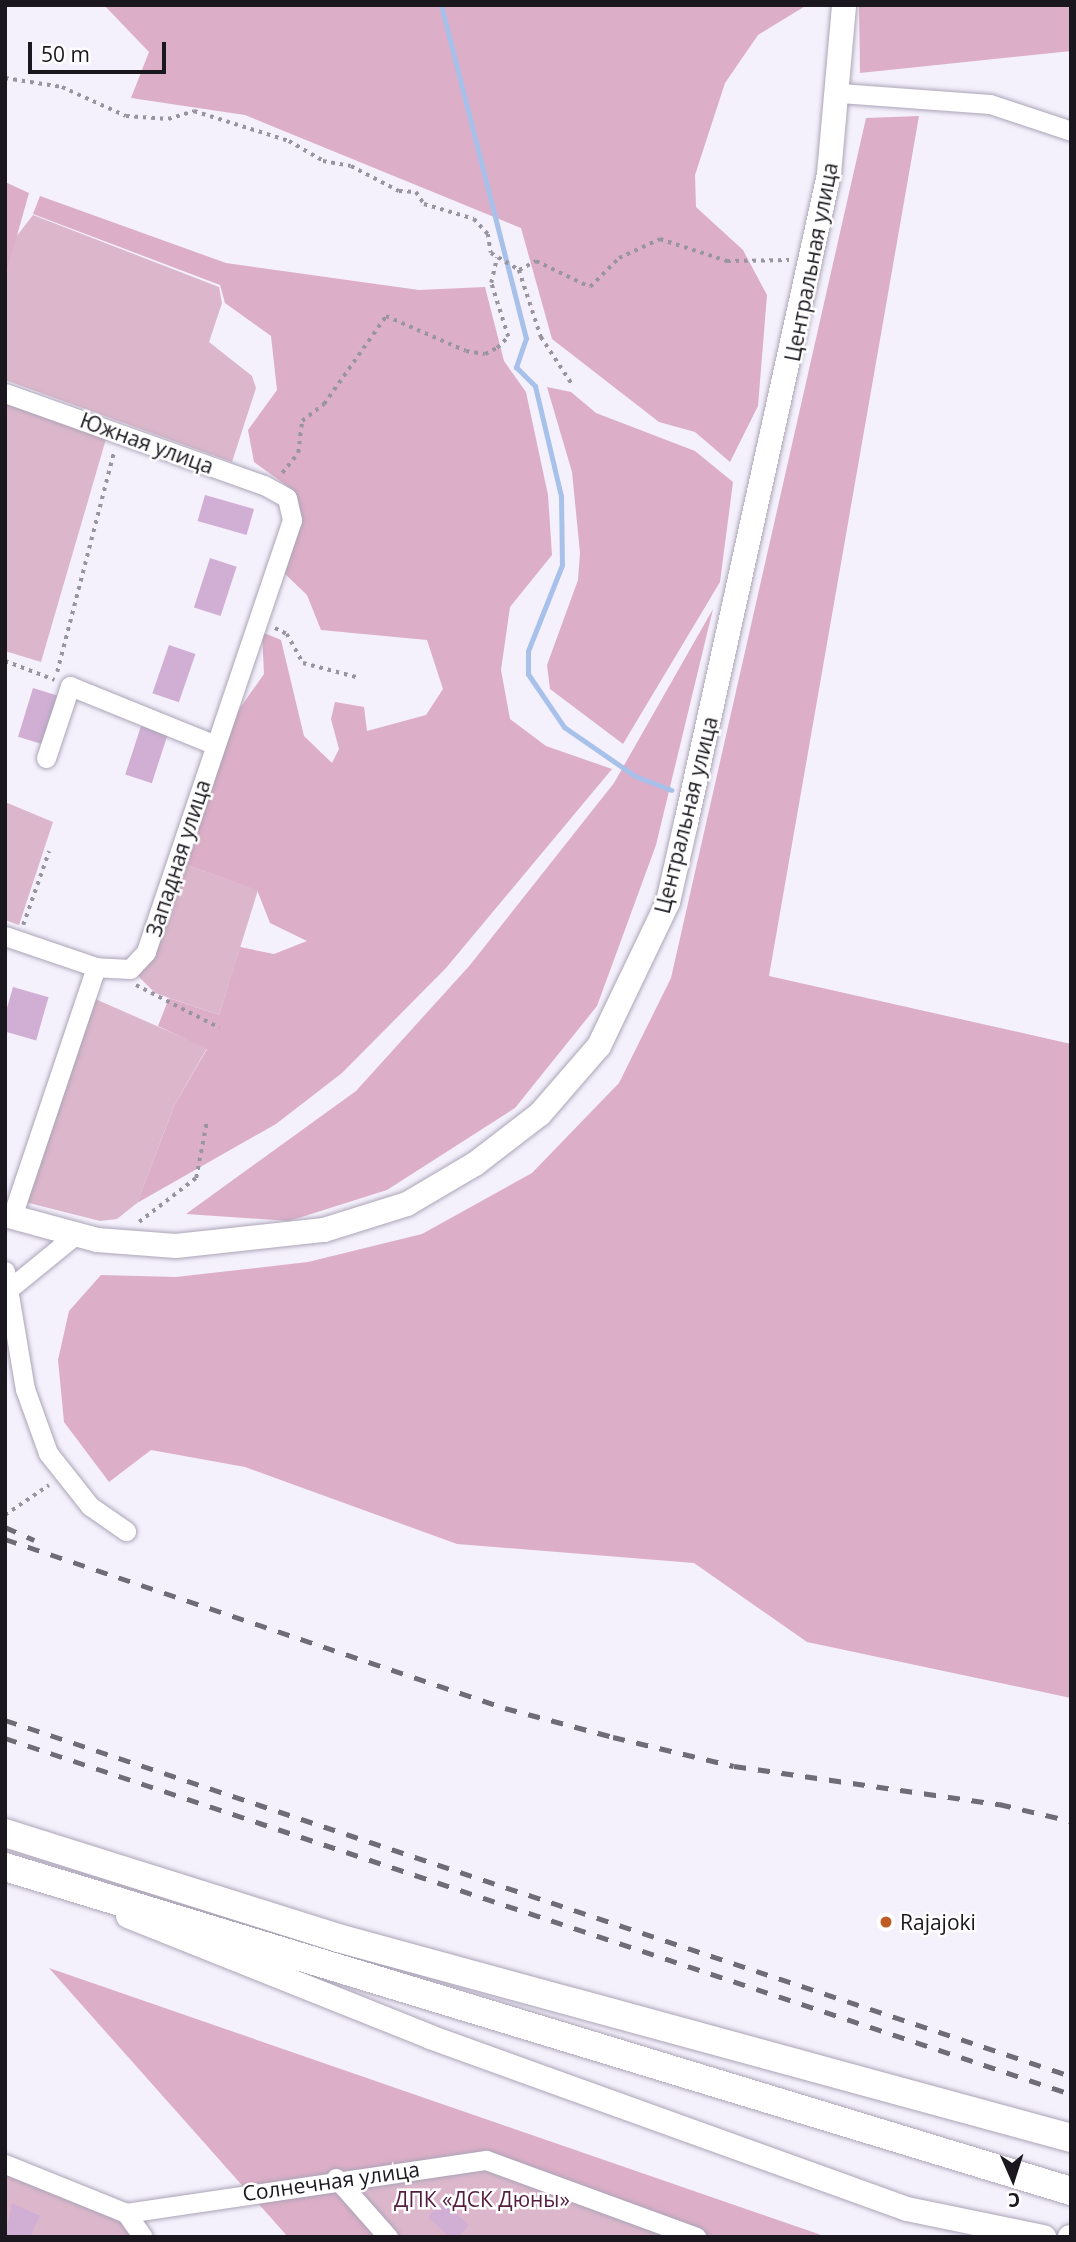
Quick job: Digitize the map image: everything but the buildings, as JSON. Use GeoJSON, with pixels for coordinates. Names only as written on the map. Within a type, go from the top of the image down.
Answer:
{"type":"FeatureCollection","features":[{"type":"Feature","properties":{"kind":"highway"},"geometry":{"type":"LineString","coordinates":[[5,1833],[338,1938],[920,2100],[1071,2138]]}},
{"type":"Feature","properties":{"kind":"highway"},"geometry":{"type":"LineString","coordinates":[[6,1867],[1071,2191]]}},
{"type":"Feature","properties":{"kind":"main road","name":"Центральная улица"},"geometry":{"type":"LineString","coordinates":[[9,1216],[74,1236],[176,1246],[240,1242],[324,1230],[407,1205],[540,1114],[599,1045],[668,902],[811,265],[840,93],[844,5]]}},
{"type":"Feature","properties":{"kind":"main road"},"geometry":{"type":"LineString","coordinates":[[6,1867],[430,2037],[793,2165],[906,2209],[1044,2237]]}},
{"type":"Feature","properties":{"kind":"street"},"geometry":{"type":"LineString","coordinates":[[840,93],[990,104],[1071,131]]}},
{"type":"Feature","properties":{"kind":"street","name":"Южная улица"},"geometry":{"type":"LineString","coordinates":[[5,393],[120,433],[283,496]]}},
{"type":"Feature","properties":{"kind":"street","name":"Западная улица"},"geometry":{"type":"LineString","coordinates":[[96,967],[130,969],[146,952],[292,520],[283,496]]}},
{"type":"Feature","properties":{"kind":"street"},"geometry":{"type":"LineString","coordinates":[[46,758],[61,683],[215,745]]}},
{"type":"Feature","properties":{"kind":"street"},"geometry":{"type":"LineString","coordinates":[[9,1216],[96,967],[10,941]]}},
{"type":"Feature","properties":{"kind":"street"},"geometry":{"type":"LineString","coordinates":[[74,1236],[7,1280],[29,1402],[61,1474],[90,1506],[125,1531]]}},
{"type":"Feature","properties":{"kind":"street","name":"Солнечная улица"},"geometry":{"type":"LineString","coordinates":[[126,2213],[337,2178],[486,2160],[696,2237]]}},
{"type":"Feature","properties":{"kind":"street"},"geometry":{"type":"LineString","coordinates":[[5,2164],[126,2213],[143,2237]]}},
{"type":"Feature","properties":{"kind":"street"},"geometry":{"type":"LineString","coordinates":[[337,2178],[388,2237]]}},
{"type":"Feature","properties":{"kind":"path"},"geometry":{"type":"LineString","coordinates":[[5,78],[62,87],[126,116],[168,119],[194,111],[289,141],[323,161],[351,166],[399,191],[416,192],[424,204],[474,219],[488,234],[497,258],[491,283],[508,337],[485,354],[386,316],[324,404],[302,421],[296,460],[279,475],[283,496]]}},
{"type":"Feature","properties":{"kind":"path"},"geometry":{"type":"LineString","coordinates":[[519,270],[536,261],[590,287],[619,258],[660,239],[675,239],[713,259],[779,257],[811,265]]}},
{"type":"Feature","properties":{"kind":"path"},"geometry":{"type":"LineString","coordinates":[[497,258],[519,270],[541,337],[572,384]]}},
{"type":"Feature","properties":{"kind":"path"},"geometry":{"type":"LineString","coordinates":[[5,660],[61,683],[81,572],[120,433]]}},
{"type":"Feature","properties":{"kind":"path"},"geometry":{"type":"LineString","coordinates":[[256,624],[287,634],[303,663],[314,669],[356,677]]}},
{"type":"Feature","properties":{"kind":"path"},"geometry":{"type":"LineString","coordinates":[[10,941],[49,851]]}},
{"type":"Feature","properties":{"kind":"path"},"geometry":{"type":"LineString","coordinates":[[160,1002],[220,1028]]}},
{"type":"Feature","properties":{"kind":"path"},"geometry":{"type":"LineString","coordinates":[[134,1225],[188,1187],[204,1160],[207,1120]]}},
{"type":"Feature","properties":{"kind":"path"},"geometry":{"type":"LineString","coordinates":[[5,1515],[61,1474]]}},
{"type":"Feature","properties":{"kind":"green space"},"geometry":{"type":"Polygon","coordinates":[[[33,215],[219,287],[222,303],[209,342],[252,376],[256,388],[232,462],[5,380],[5,277],[16,237],[33,215]]]}},
{"type":"Feature","properties":{"kind":"green space"},"geometry":{"type":"Polygon","coordinates":[[[5,402],[106,439],[41,662],[5,651],[5,402]]]}},
{"type":"Feature","properties":{"kind":"green space"},"geometry":{"type":"Polygon","coordinates":[[[5,802],[53,822],[19,925],[5,920],[5,802]]]}},
{"type":"Feature","properties":{"kind":"green space"},"geometry":{"type":"Polygon","coordinates":[[[184,864],[258,890],[219,1015],[155,993],[135,973],[184,864]]]}},
{"type":"Feature","properties":{"kind":"green space"},"geometry":{"type":"Polygon","coordinates":[[[93,998],[207,1048],[174,1106],[137,1203],[117,1219],[100,1221],[25,1202],[93,998]]]}},
{"type":"Feature","properties":{"kind":"green space","name":"ДПК «ДСК Дюны»"},"geometry":{"type":"Polygon","coordinates":[[[486,2160],[696,2237],[385,2237],[334,2179],[486,2160]]]}},
{"type":"Feature","properties":{"kind":"green space"},"geometry":{"type":"Polygon","coordinates":[[[5,2164],[122,2212],[140,2237],[5,2237],[5,2164]]]}},
{"type":"Feature","properties":{"kind":"shaded area"},"geometry":{"type":"Polygon","coordinates":[[[104,5],[807,5],[758,35],[725,83],[695,175],[696,207],[743,250],[767,295],[758,406],[730,462],[695,432],[659,422],[552,339],[521,228],[245,115],[131,98],[149,52],[104,5]]]}},
{"type":"Feature","properties":{"kind":"shaded area"},"geometry":{"type":"Polygon","coordinates":[[[859,5],[1071,5],[1071,51],[860,73],[859,5]]]}},
{"type":"Feature","properties":{"kind":"shaded area"},"geometry":{"type":"Polygon","coordinates":[[[919,116],[769,976],[1071,1044],[1071,1698],[807,1642],[694,1563],[457,1544],[245,1467],[151,1450],[109,1482],[64,1422],[58,1360],[69,1311],[101,1275],[176,1277],[308,1262],[422,1234],[532,1173],[619,1083],[671,978],[866,118],[919,116]]]}},
{"type":"Feature","properties":{"kind":"shaded area"},"geometry":{"type":"Polygon","coordinates":[[[5,182],[29,193],[5,278],[5,182]]]}},
{"type":"Feature","properties":{"kind":"shaded area"},"geometry":{"type":"Polygon","coordinates":[[[40,196],[226,263],[419,290],[485,287],[504,361],[526,392],[548,495],[552,555],[510,607],[501,670],[510,719],[546,746],[612,769],[446,968],[342,1073],[276,1124],[137,1203],[174,1106],[207,1049],[158,1026],[169,998],[219,1015],[240,947],[274,954],[307,941],[270,923],[257,890],[184,864],[233,718],[264,674],[262,632],[281,640],[304,736],[332,763],[339,749],[331,719],[335,702],[364,707],[367,731],[426,715],[443,689],[427,640],[321,630],[307,595],[283,572],[300,522],[294,491],[254,462],[248,430],[277,390],[271,336],[225,303],[220,285],[33,214],[40,196]]]}},
{"type":"Feature","properties":{"kind":"shaded area"},"geometry":{"type":"Polygon","coordinates":[[[547,387],[571,392],[596,413],[695,451],[733,482],[720,582],[623,744],[550,689],[547,665],[578,580],[580,553],[572,472],[547,387]]]}},
{"type":"Feature","properties":{"kind":"shaded area"},"geometry":{"type":"Polygon","coordinates":[[[713,609],[656,845],[597,1006],[515,1108],[387,1190],[289,1221],[186,1214],[356,1091],[470,965],[614,783],[713,609]]]}},
{"type":"Feature","properties":{"kind":"shaded area"},"geometry":{"type":"Polygon","coordinates":[[[49,1968],[827,2237],[696,2237],[486,2160],[335,2178],[385,2237],[288,2237],[49,1968]]]}},
{"type":"Feature","properties":{"kind":"waterway"},"geometry":{"type":"LineString","coordinates":[[441,5],[526,338],[516,367],[535,386],[561,496],[562,565],[528,651],[528,674],[564,727],[635,776],[671,790]]}},
{"type":"Feature","properties":{"kind":"railway"},"geometry":{"type":"LineString","coordinates":[[5,1527],[34,1540]]}},
{"type":"Feature","properties":{"kind":"railway"},"geometry":{"type":"LineString","coordinates":[[5,1539],[505,1708],[613,1737],[734,1766],[999,1804],[1071,1821]]}},
{"type":"Feature","properties":{"kind":"railway"},"geometry":{"type":"LineString","coordinates":[[5,1720],[1071,2076]]}},
{"type":"Feature","properties":{"kind":"railway"},"geometry":{"type":"LineString","coordinates":[[5,1738],[1071,2094]]}},
{"type":"Feature","properties":{"kind":"place","name":"Rajajoki"},"geometry":{"type":"Point","coordinates":[886,1922]}}]}
